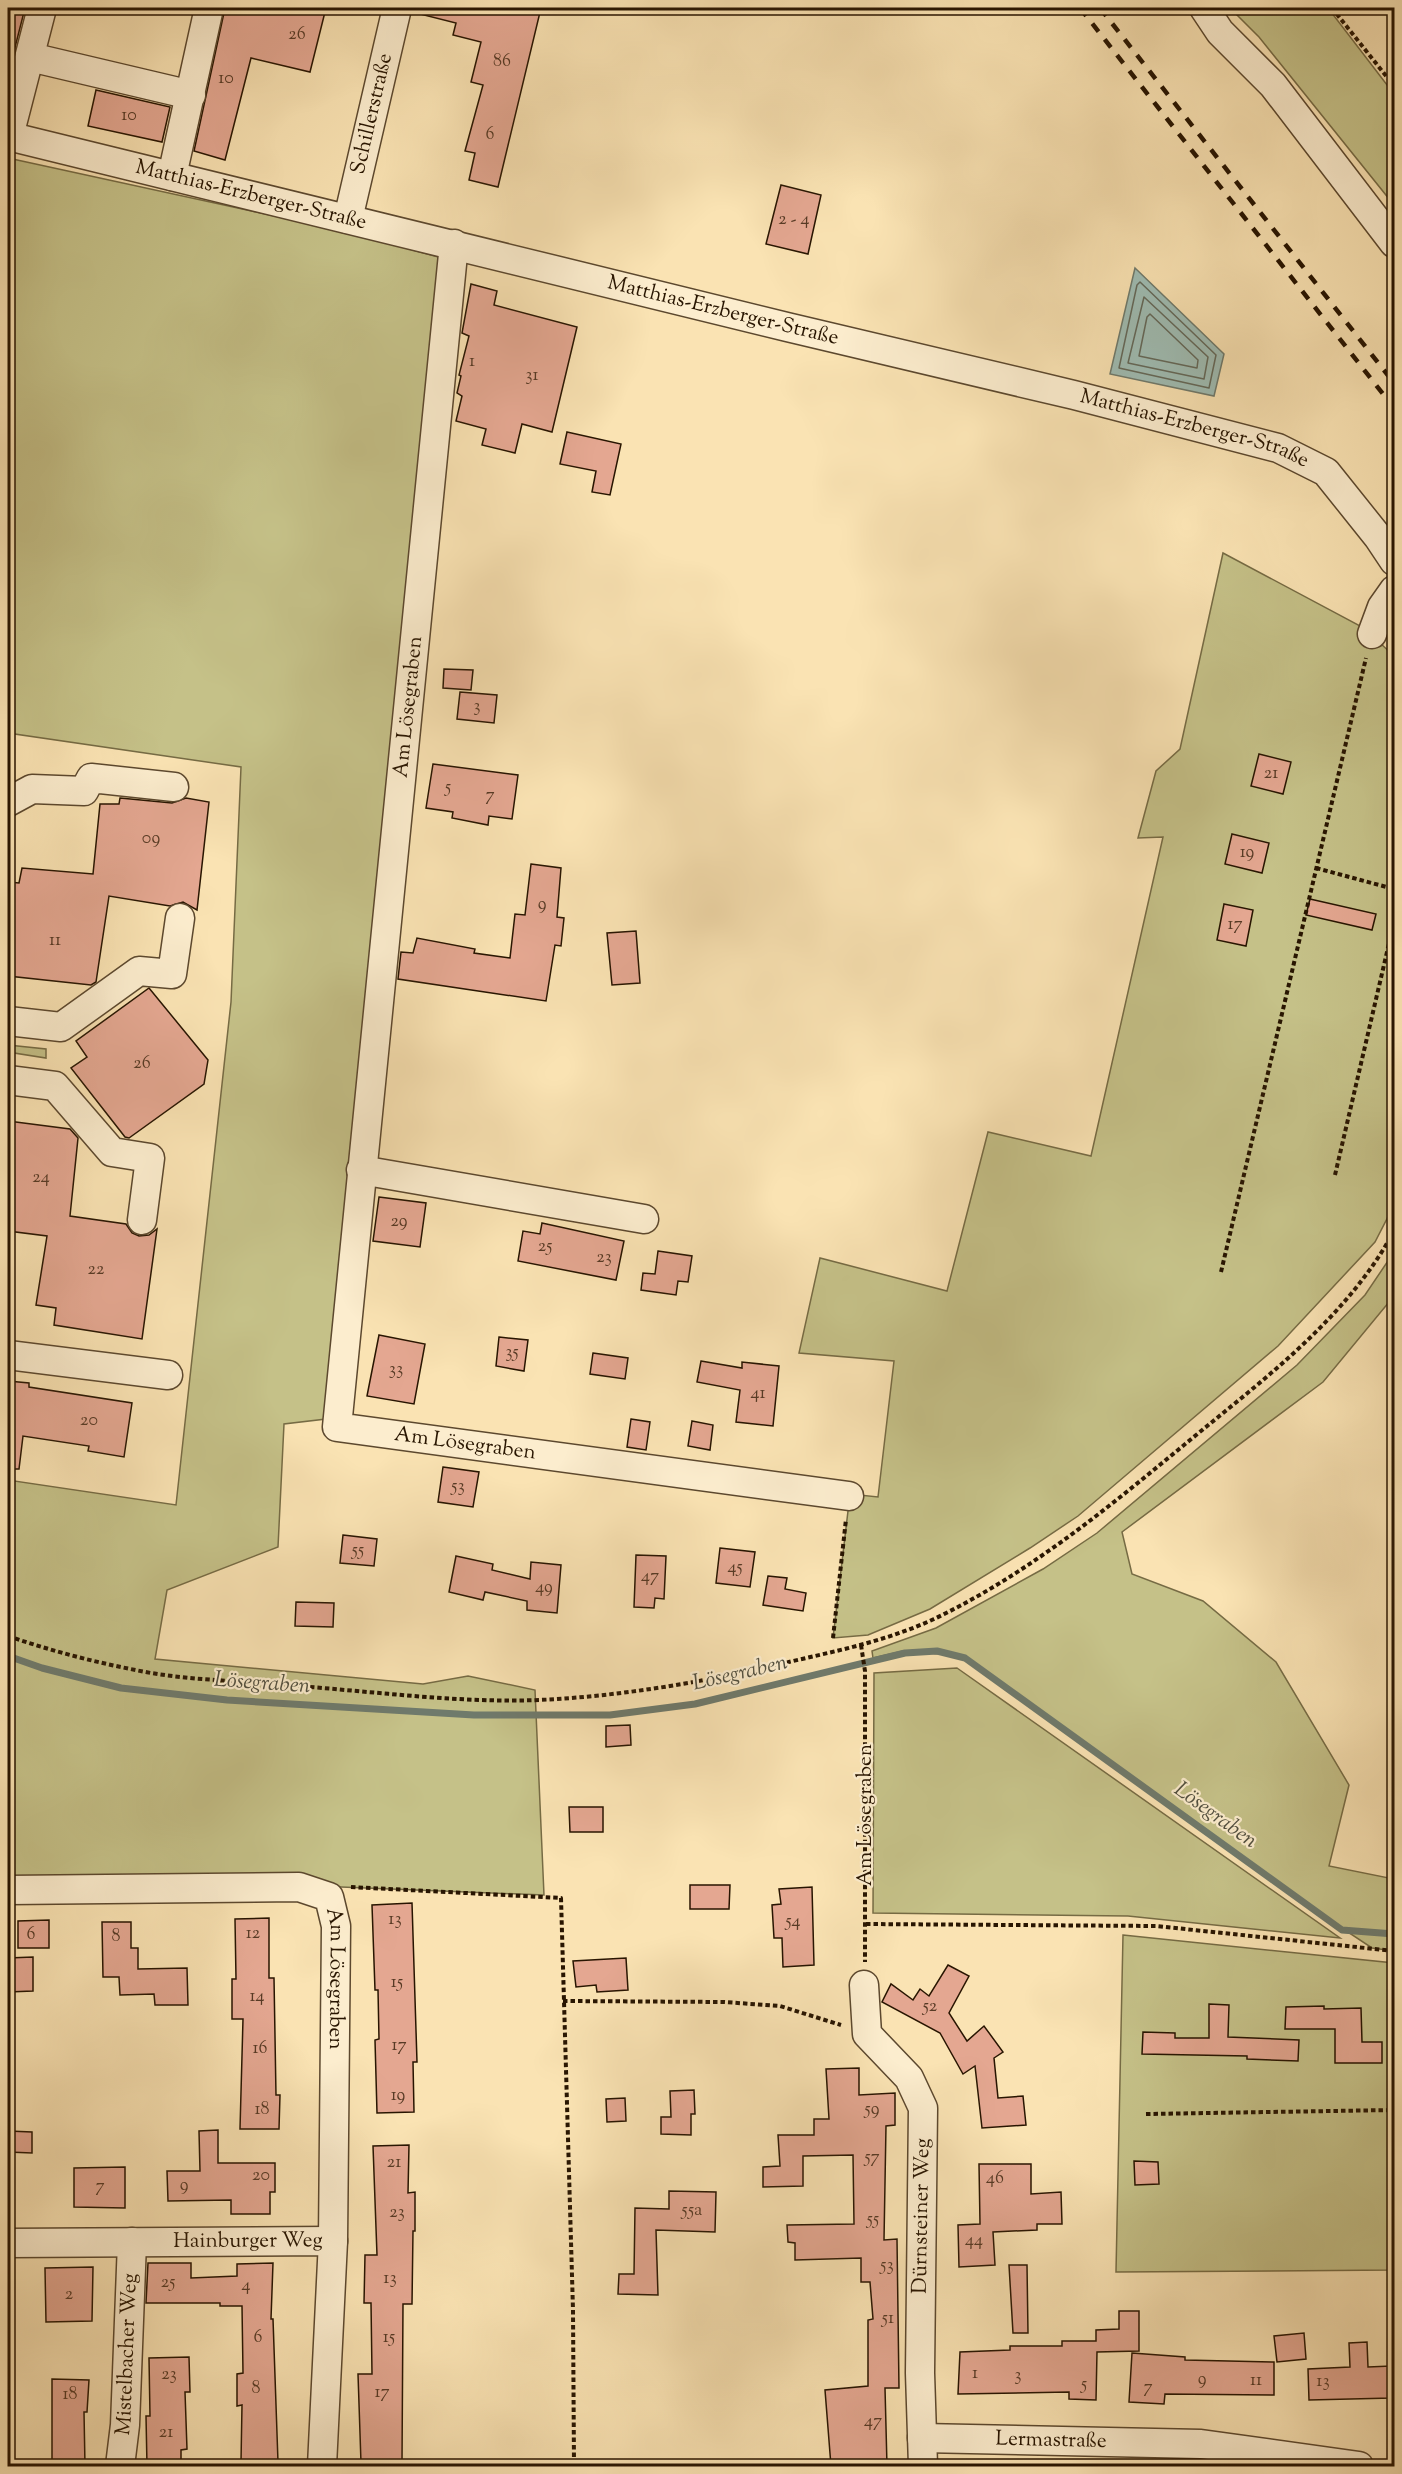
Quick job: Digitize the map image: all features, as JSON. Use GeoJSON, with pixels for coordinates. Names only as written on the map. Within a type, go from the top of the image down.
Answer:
{"type":"FeatureCollection","features":[{"type":"Feature","properties":{"kind":"street"},"geometry":{"type":"LineString","coordinates":[[8,136],[42,8]]}},
{"type":"Feature","properties":{"kind":"street"},"geometry":{"type":"LineString","coordinates":[[172,176],[209,8]]}},
{"type":"Feature","properties":{"kind":"street","name":"Schillerstraße"},"geometry":{"type":"LineString","coordinates":[[348,219],[397,8]]}},
{"type":"Feature","properties":{"kind":"street"},"geometry":{"type":"LineString","coordinates":[[1204,8],[1220,32],[1274,85],[1395,243]]}},
{"type":"Feature","properties":{"kind":"street"},"geometry":{"type":"LineString","coordinates":[[30,57],[191,95]]}},
{"type":"Feature","properties":{"kind":"street","name":"Matthias-Erzberger-Straße"},"geometry":{"type":"LineString","coordinates":[[8,136],[1074,395],[1278,448],[1326,472],[1395,561]]}},
{"type":"Feature","properties":{"kind":"street","name":"Am Lösegraben"},"geometry":{"type":"LineString","coordinates":[[454,244],[337,1427],[791,1479],[849,1496]]}},
{"type":"Feature","properties":{"kind":"street"},"geometry":{"type":"LineString","coordinates":[[1372,634],[1382,607],[1395,590]]}},
{"type":"Feature","properties":{"kind":"street"},"geometry":{"type":"LineString","coordinates":[[8,802],[32,789],[84,791],[91,778],[174,787]]}},
{"type":"Feature","properties":{"kind":"street"},"geometry":{"type":"LineString","coordinates":[[8,1021],[61,1027],[139,970],[172,975],[180,918]]}},
{"type":"Feature","properties":{"kind":"street"},"geometry":{"type":"LineString","coordinates":[[8,1080],[55,1086],[112,1152],[150,1158],[142,1220]]}},
{"type":"Feature","properties":{"kind":"street"},"geometry":{"type":"LineString","coordinates":[[361,1170],[644,1219]]}},
{"type":"Feature","properties":{"kind":"street"},"geometry":{"type":"LineString","coordinates":[[8,1355],[168,1375]]}},
{"type":"Feature","properties":{"kind":"street","name":"Am Lösegraben"},"geometry":{"type":"LineString","coordinates":[[8,1890],[299,1887],[329,1897],[336,1926],[333,2241]]}},
{"type":"Feature","properties":{"kind":"street"},"geometry":{"type":"LineString","coordinates":[[864,1985],[867,2034]]}},
{"type":"Feature","properties":{"kind":"street","name":"Dürnsteiner Weg"},"geometry":{"type":"LineString","coordinates":[[867,2034],[909,2079],[923,2108],[920,2306],[923,2466]]}},
{"type":"Feature","properties":{"kind":"street","name":"Hainburger Weg"},"geometry":{"type":"LineString","coordinates":[[8,2243],[333,2241],[322,2466]]}},
{"type":"Feature","properties":{"kind":"street","name":"Mistelbacher Weg"},"geometry":{"type":"LineString","coordinates":[[120,2466],[125,2425],[132,2242]]}},
{"type":"Feature","properties":{"kind":"street","name":"Lermastraße"},"geometry":{"type":"LineString","coordinates":[[922,2438],[1359,2466]]}},
{"type":"Feature","properties":{"kind":"path"},"geometry":{"type":"LineString","coordinates":[[1332,8],[1395,86]]}},
{"type":"Feature","properties":{"kind":"path"},"geometry":{"type":"LineString","coordinates":[[1221,1272],[1372,634]]}},
{"type":"Feature","properties":{"kind":"path"},"geometry":{"type":"LineString","coordinates":[[1316,868],[1395,889]]}},
{"type":"Feature","properties":{"kind":"path"},"geometry":{"type":"LineString","coordinates":[[1335,1175],[1395,922]]}},
{"type":"Feature","properties":{"kind":"path"},"geometry":{"type":"LineString","coordinates":[[8,1636],[44,1649],[153,1673],[423,1696],[537,1700],[650,1690],[724,1678],[861,1646],[933,1619],[1038,1561],[1087,1525],[1290,1358],[1356,1287],[1384,1250],[1395,1231]]}},
{"type":"Feature","properties":{"kind":"path"},"geometry":{"type":"LineString","coordinates":[[833,1638],[849,1496]]}},
{"type":"Feature","properties":{"kind":"path","name":"Am Lösegraben"},"geometry":{"type":"LineString","coordinates":[[861,1646],[865,1671],[866,1924],[864,1985]]}},
{"type":"Feature","properties":{"kind":"path"},"geometry":{"type":"LineString","coordinates":[[329,1897],[348,1887],[561,1898],[573,2310],[574,2466]]}},
{"type":"Feature","properties":{"kind":"path"},"geometry":{"type":"LineString","coordinates":[[866,1924],[1156,1926],[1395,1952]]}},
{"type":"Feature","properties":{"kind":"path"},"geometry":{"type":"LineString","coordinates":[[563,2001],[724,2002],[780,2006],[867,2034]]}},
{"type":"Feature","properties":{"kind":"path"},"geometry":{"type":"LineString","coordinates":[[1146,2114],[1395,2110]]}},
{"type":"Feature","properties":{"kind":"shaded area"},"geometry":{"type":"Polygon","coordinates":[[[1230,8],[1328,8],[1394,94],[1394,205],[1259,37],[1230,8]]]}},
{"type":"Feature","properties":{"kind":"shaded area"},"geometry":{"type":"Polygon","coordinates":[[[8,158],[343,231],[453,261],[343,1417],[284,1424],[278,1547],[167,1590],[155,1659],[423,1684],[468,1676],[535,1690],[544,1895],[316,1886],[8,1885],[8,1480],[176,1505],[231,1002],[241,767],[8,733],[8,158]]]}},
{"type":"Feature","properties":{"kind":"shaded area"},"geometry":{"type":"Polygon","coordinates":[[[1223,553],[1364,628],[1394,656],[1394,1205],[1375,1242],[1278,1346],[1078,1516],[930,1609],[868,1635],[833,1638],[850,1494],[878,1497],[894,1361],[799,1353],[820,1258],[947,1291],[988,1132],[1091,1156],[1163,837],[1138,838],[1156,771],[1180,749],[1223,553]]]}},
{"type":"Feature","properties":{"kind":"shaded area"},"geometry":{"type":"Polygon","coordinates":[[[8,1045],[46,1049],[46,1058],[8,1052],[8,1045]]]}},
{"type":"Feature","properties":{"kind":"shaded area"},"geometry":{"type":"Polygon","coordinates":[[[1394,1252],[1394,1296],[1323,1382],[1122,1532],[1132,1574],[1203,1601],[1276,1662],[1349,1785],[1329,1866],[1394,1879],[1394,1951],[1372,1948],[1322,1915],[965,1656],[903,1651],[873,1658],[872,1651],[936,1628],[1043,1569],[1097,1533],[1297,1365],[1365,1295],[1394,1252]]]}},
{"type":"Feature","properties":{"kind":"shaded area"},"geometry":{"type":"Polygon","coordinates":[[[957,1668],[1340,1938],[1128,1916],[873,1913],[874,1673],[957,1668]]]}},
{"type":"Feature","properties":{"kind":"shaded area"},"geometry":{"type":"Polygon","coordinates":[[[1123,1935],[1394,1963],[1394,2270],[1116,2272],[1123,1935]]]}},
{"type":"Feature","properties":{"kind":"water"},"geometry":{"type":"Polygon","coordinates":[[[1135,268],[1224,354],[1214,396],[1110,374],[1135,268]]]}},
{"type":"Feature","properties":{"kind":"building"},"geometry":{"type":"Polygon","coordinates":[[[8,8],[25,8],[9,71],[8,71],[8,8]]]}},
{"type":"Feature","properties":{"kind":"building"},"geometry":{"type":"Polygon","coordinates":[[[225,8],[326,8],[310,72],[251,58],[225,160],[194,151],[225,8]]]}},
{"type":"Feature","properties":{"kind":"building"},"geometry":{"type":"Polygon","coordinates":[[[421,8],[541,8],[498,187],[469,180],[475,153],[465,151],[483,85],[471,82],[481,42],[453,35],[456,23],[420,14],[421,8]]]}},
{"type":"Feature","properties":{"kind":"building"},"geometry":{"type":"Polygon","coordinates":[[[96,90],[170,107],[162,142],[88,126],[96,90]]]}},
{"type":"Feature","properties":{"kind":"building"},"geometry":{"type":"Polygon","coordinates":[[[781,185],[821,195],[808,254],[766,244],[781,185]]]}},
{"type":"Feature","properties":{"kind":"building"},"geometry":{"type":"Polygon","coordinates":[[[471,284],[497,291],[494,305],[577,327],[552,432],[522,424],[515,453],[482,445],[486,429],[456,421],[462,396],[457,393],[461,376],[459,375],[469,336],[462,333],[471,284]]]}},
{"type":"Feature","properties":{"kind":"building"},"geometry":{"type":"Polygon","coordinates":[[[567,432],[621,444],[610,495],[592,492],[596,471],[560,464],[567,432]]]}},
{"type":"Feature","properties":{"kind":"building"},"geometry":{"type":"Polygon","coordinates":[[[444,669],[473,670],[471,690],[443,688],[444,669]]]}},
{"type":"Feature","properties":{"kind":"building"},"geometry":{"type":"Polygon","coordinates":[[[460,692],[497,695],[494,723],[457,719],[460,692]]]}},
{"type":"Feature","properties":{"kind":"building"},"geometry":{"type":"Polygon","coordinates":[[[1259,754],[1291,762],[1283,794],[1251,786],[1259,754]]]}},
{"type":"Feature","properties":{"kind":"building"},"geometry":{"type":"Polygon","coordinates":[[[433,764],[518,775],[512,819],[489,816],[488,825],[452,818],[453,812],[426,808],[433,764]]]}},
{"type":"Feature","properties":{"kind":"building"},"geometry":{"type":"Polygon","coordinates":[[[120,798],[172,803],[186,798],[209,802],[197,910],[183,902],[170,906],[109,896],[96,982],[91,985],[8,976],[8,882],[19,883],[22,868],[93,874],[100,804],[119,804],[120,798]]]}},
{"type":"Feature","properties":{"kind":"building"},"geometry":{"type":"Polygon","coordinates":[[[1232,834],[1269,843],[1262,873],[1225,864],[1232,834]]]}},
{"type":"Feature","properties":{"kind":"building"},"geometry":{"type":"Polygon","coordinates":[[[531,864],[561,868],[557,917],[564,918],[561,946],[555,945],[546,1001],[398,979],[401,952],[413,953],[417,938],[475,949],[474,953],[510,958],[515,914],[525,915],[531,864]]]}},
{"type":"Feature","properties":{"kind":"building"},"geometry":{"type":"Polygon","coordinates":[[[1310,899],[1376,914],[1372,930],[1306,915],[1310,899]]]}},
{"type":"Feature","properties":{"kind":"building"},"geometry":{"type":"Polygon","coordinates":[[[1224,904],[1253,910],[1246,946],[1217,940],[1224,904]]]}},
{"type":"Feature","properties":{"kind":"building"},"geometry":{"type":"Polygon","coordinates":[[[636,931],[640,983],[612,985],[607,933],[636,931]]]}},
{"type":"Feature","properties":{"kind":"building"},"geometry":{"type":"Polygon","coordinates":[[[149,988],[208,1060],[204,1084],[129,1138],[125,1137],[71,1068],[87,1057],[76,1041],[149,988]]]}},
{"type":"Feature","properties":{"kind":"building"},"geometry":{"type":"Polygon","coordinates":[[[8,1121],[70,1129],[78,1138],[70,1216],[126,1224],[132,1233],[139,1236],[149,1235],[157,1229],[142,1339],[54,1325],[56,1308],[36,1305],[47,1236],[8,1231],[8,1121]]]}},
{"type":"Feature","properties":{"kind":"building"},"geometry":{"type":"Polygon","coordinates":[[[379,1197],[426,1203],[420,1247],[373,1241],[379,1197]]]}},
{"type":"Feature","properties":{"kind":"building"},"geometry":{"type":"Polygon","coordinates":[[[542,1223],[624,1241],[616,1280],[518,1261],[523,1231],[540,1234],[542,1223]]]}},
{"type":"Feature","properties":{"kind":"building"},"geometry":{"type":"Polygon","coordinates":[[[658,1251],[692,1256],[688,1282],[678,1281],[676,1295],[641,1290],[643,1273],[655,1274],[658,1251]]]}},
{"type":"Feature","properties":{"kind":"building"},"geometry":{"type":"Polygon","coordinates":[[[379,1335],[425,1344],[414,1404],[367,1396],[379,1335]]]}},
{"type":"Feature","properties":{"kind":"building"},"geometry":{"type":"Polygon","coordinates":[[[499,1337],[528,1340],[524,1371],[496,1366],[499,1337]]]}},
{"type":"Feature","properties":{"kind":"building"},"geometry":{"type":"Polygon","coordinates":[[[593,1353],[628,1358],[625,1379],[590,1374],[593,1353]]]}},
{"type":"Feature","properties":{"kind":"building"},"geometry":{"type":"Polygon","coordinates":[[[701,1361],[742,1368],[742,1362],[779,1366],[773,1426],[736,1422],[740,1390],[697,1382],[701,1361]]]}},
{"type":"Feature","properties":{"kind":"building"},"geometry":{"type":"Polygon","coordinates":[[[8,1381],[29,1383],[29,1387],[132,1403],[124,1457],[88,1451],[89,1446],[23,1436],[19,1469],[8,1469],[8,1381]]]}},
{"type":"Feature","properties":{"kind":"building"},"geometry":{"type":"Polygon","coordinates":[[[631,1419],[650,1422],[646,1450],[627,1447],[631,1419]]]}},
{"type":"Feature","properties":{"kind":"building"},"geometry":{"type":"Polygon","coordinates":[[[692,1421],[713,1425],[710,1450],[688,1446],[692,1421]]]}},
{"type":"Feature","properties":{"kind":"building"},"geometry":{"type":"Polygon","coordinates":[[[443,1467],[479,1472],[473,1507],[438,1502],[443,1467]]]}},
{"type":"Feature","properties":{"kind":"building"},"geometry":{"type":"Polygon","coordinates":[[[343,1535],[377,1539],[374,1566],[340,1563],[343,1535]]]}},
{"type":"Feature","properties":{"kind":"building"},"geometry":{"type":"Polygon","coordinates":[[[720,1548],[755,1552],[750,1587],[716,1583],[720,1548]]]}},
{"type":"Feature","properties":{"kind":"building"},"geometry":{"type":"Polygon","coordinates":[[[636,1555],[666,1556],[664,1599],[655,1598],[654,1608],[634,1607],[636,1555]]]}},
{"type":"Feature","properties":{"kind":"building"},"geometry":{"type":"Polygon","coordinates":[[[456,1556],[493,1564],[492,1570],[530,1579],[531,1562],[561,1565],[557,1613],[527,1610],[527,1601],[485,1592],[483,1600],[449,1592],[456,1556]]]}},
{"type":"Feature","properties":{"kind":"building"},"geometry":{"type":"Polygon","coordinates":[[[768,1576],[787,1578],[785,1589],[806,1593],[803,1611],[763,1605],[768,1576]]]}},
{"type":"Feature","properties":{"kind":"building"},"geometry":{"type":"Polygon","coordinates":[[[296,1602],[334,1603],[333,1627],[295,1626],[296,1602]]]}},
{"type":"Feature","properties":{"kind":"building"},"geometry":{"type":"Polygon","coordinates":[[[630,1725],[631,1745],[606,1747],[606,1726],[630,1725]]]}},
{"type":"Feature","properties":{"kind":"building"},"geometry":{"type":"Polygon","coordinates":[[[569,1807],[603,1807],[603,1832],[570,1832],[569,1807]]]}},
{"type":"Feature","properties":{"kind":"building"},"geometry":{"type":"Polygon","coordinates":[[[690,1885],[730,1885],[729,1909],[690,1909],[690,1885]]]}},
{"type":"Feature","properties":{"kind":"building"},"geometry":{"type":"Polygon","coordinates":[[[812,1887],[814,1965],[783,1967],[782,1938],[774,1938],[772,1905],[781,1904],[779,1889],[812,1887]]]}},
{"type":"Feature","properties":{"kind":"building"},"geometry":{"type":"Polygon","coordinates":[[[412,1903],[417,2062],[413,2062],[414,2112],[377,2113],[375,2040],[379,2039],[378,1990],[375,1990],[372,1905],[412,1903]]]}},
{"type":"Feature","properties":{"kind":"building"},"geometry":{"type":"Polygon","coordinates":[[[269,1918],[269,1978],[274,1978],[276,2095],[280,2095],[279,2129],[240,2129],[243,2019],[232,2019],[232,1979],[236,1979],[235,1919],[269,1918]]]}},
{"type":"Feature","properties":{"kind":"building"},"geometry":{"type":"Polygon","coordinates":[[[49,1920],[49,1948],[18,1948],[18,1921],[49,1920]]]}},
{"type":"Feature","properties":{"kind":"building"},"geometry":{"type":"Polygon","coordinates":[[[102,1922],[131,1922],[131,1948],[138,1948],[138,1969],[187,1968],[188,2005],[155,2005],[154,1994],[120,1995],[119,1977],[103,1977],[102,1922]]]}},
{"type":"Feature","properties":{"kind":"building"},"geometry":{"type":"Polygon","coordinates":[[[33,1957],[33,1991],[8,1992],[8,1958],[33,1957]]]}},
{"type":"Feature","properties":{"kind":"building"},"geometry":{"type":"Polygon","coordinates":[[[626,1958],[628,1990],[597,1992],[596,1985],[576,1987],[573,1961],[626,1958]]]}},
{"type":"Feature","properties":{"kind":"building"},"geometry":{"type":"Polygon","coordinates":[[[948,1965],[969,1976],[949,2013],[967,2041],[984,2026],[1003,2052],[994,2058],[998,2098],[1023,2096],[1026,2125],[982,2128],[975,2066],[963,2074],[940,2033],[882,2002],[891,1984],[913,2000],[920,1989],[929,1996],[948,1965]]]}},
{"type":"Feature","properties":{"kind":"building"},"geometry":{"type":"Polygon","coordinates":[[[1209,2004],[1229,2005],[1228,2037],[1299,2040],[1298,2061],[1247,2059],[1247,2056],[1142,2054],[1143,2032],[1175,2033],[1175,2038],[1209,2038],[1209,2004]]]}},
{"type":"Feature","properties":{"kind":"building"},"geometry":{"type":"Polygon","coordinates":[[[1324,2006],[1324,2009],[1361,2008],[1362,2042],[1382,2042],[1382,2063],[1335,2063],[1335,2029],[1285,2029],[1286,2007],[1324,2006]]]}},
{"type":"Feature","properties":{"kind":"building"},"geometry":{"type":"Polygon","coordinates":[[[859,2068],[859,2095],[895,2093],[895,2125],[886,2126],[884,2240],[897,2239],[899,2388],[885,2388],[887,2466],[831,2466],[825,2390],[868,2386],[868,2320],[873,2319],[870,2282],[861,2282],[861,2258],[795,2260],[795,2243],[788,2242],[787,2225],[854,2224],[853,2155],[803,2156],[803,2186],[763,2187],[763,2167],[780,2166],[778,2135],[814,2135],[814,2119],[829,2119],[826,2069],[859,2068]]]}},
{"type":"Feature","properties":{"kind":"building"},"geometry":{"type":"Polygon","coordinates":[[[694,2090],[695,2114],[691,2114],[691,2135],[661,2134],[661,2117],[671,2117],[670,2091],[694,2090]]]}},
{"type":"Feature","properties":{"kind":"building"},"geometry":{"type":"Polygon","coordinates":[[[625,2098],[626,2121],[607,2122],[606,2099],[625,2098]]]}},
{"type":"Feature","properties":{"kind":"building"},"geometry":{"type":"Polygon","coordinates":[[[218,2130],[218,2163],[275,2163],[275,2192],[270,2192],[270,2214],[231,2214],[231,2200],[168,2201],[167,2171],[200,2171],[199,2131],[218,2130]]]}},
{"type":"Feature","properties":{"kind":"building"},"geometry":{"type":"Polygon","coordinates":[[[8,2131],[32,2132],[32,2153],[8,2152],[8,2131]]]}},
{"type":"Feature","properties":{"kind":"building"},"geometry":{"type":"Polygon","coordinates":[[[409,2145],[408,2193],[415,2192],[415,2231],[413,2231],[412,2304],[403,2304],[402,2463],[361,2463],[358,2374],[372,2374],[371,2303],[364,2303],[365,2255],[377,2255],[373,2146],[409,2145]]]}},
{"type":"Feature","properties":{"kind":"building"},"geometry":{"type":"Polygon","coordinates":[[[1134,2161],[1158,2162],[1159,2184],[1135,2185],[1134,2161]]]}},
{"type":"Feature","properties":{"kind":"building"},"geometry":{"type":"Polygon","coordinates":[[[979,2164],[1031,2164],[1031,2194],[1061,2192],[1062,2224],[1037,2224],[1037,2230],[993,2232],[995,2265],[959,2267],[958,2225],[980,2224],[979,2164]]]}},
{"type":"Feature","properties":{"kind":"building"},"geometry":{"type":"Polygon","coordinates":[[[125,2167],[125,2208],[74,2207],[74,2168],[125,2167]]]}},
{"type":"Feature","properties":{"kind":"building"},"geometry":{"type":"Polygon","coordinates":[[[669,2191],[716,2192],[715,2232],[656,2230],[658,2295],[618,2294],[619,2274],[634,2274],[635,2208],[669,2209],[669,2191]]]}},
{"type":"Feature","properties":{"kind":"building"},"geometry":{"type":"Polygon","coordinates":[[[148,2263],[191,2263],[191,2278],[237,2276],[237,2264],[273,2263],[271,2319],[273,2319],[278,2462],[241,2462],[242,2405],[237,2406],[237,2374],[243,2373],[242,2306],[220,2306],[220,2303],[146,2303],[148,2263]]]}},
{"type":"Feature","properties":{"kind":"building"},"geometry":{"type":"Polygon","coordinates":[[[1009,2265],[1027,2265],[1028,2333],[1013,2333],[1009,2265]]]}},
{"type":"Feature","properties":{"kind":"building"},"geometry":{"type":"Polygon","coordinates":[[[93,2267],[92,2321],[46,2322],[45,2268],[93,2267]]]}},
{"type":"Feature","properties":{"kind":"building"},"geometry":{"type":"Polygon","coordinates":[[[1119,2311],[1139,2311],[1139,2351],[1097,2352],[1096,2400],[1069,2399],[1069,2392],[958,2394],[960,2352],[1010,2350],[1010,2346],[1062,2346],[1062,2341],[1096,2341],[1096,2330],[1119,2329],[1119,2311]]]}},
{"type":"Feature","properties":{"kind":"building"},"geometry":{"type":"Polygon","coordinates":[[[1304,2333],[1306,2359],[1277,2362],[1274,2336],[1304,2333]]]}},
{"type":"Feature","properties":{"kind":"building"},"geometry":{"type":"Polygon","coordinates":[[[1367,2342],[1368,2367],[1391,2366],[1392,2398],[1309,2400],[1308,2369],[1350,2367],[1349,2343],[1367,2342]]]}},
{"type":"Feature","properties":{"kind":"building"},"geometry":{"type":"Polygon","coordinates":[[[1132,2353],[1185,2357],[1185,2360],[1274,2362],[1274,2395],[1165,2394],[1164,2404],[1129,2402],[1132,2353]]]}},
{"type":"Feature","properties":{"kind":"building"},"geometry":{"type":"Polygon","coordinates":[[[189,2357],[190,2392],[185,2392],[187,2449],[181,2450],[181,2466],[147,2466],[146,2416],[150,2416],[149,2358],[189,2357]]]}},
{"type":"Feature","properties":{"kind":"building"},"geometry":{"type":"Polygon","coordinates":[[[52,2379],[89,2380],[87,2412],[84,2412],[85,2466],[52,2466],[52,2379]]]}},
{"type":"Feature","properties":{"kind":"waterway","name":"Lösegraben"},"geometry":{"type":"LineString","coordinates":[[8,1656],[42,1668],[121,1688],[227,1700],[474,1715],[610,1715],[695,1704],[905,1653],[937,1651],[965,1658],[1342,1930],[1394,1934]]}},
{"type":"Feature","properties":{"kind":"railway"},"geometry":{"type":"LineString","coordinates":[[1080,8],[1394,408]]}},
{"type":"Feature","properties":{"kind":"railway"},"geometry":{"type":"LineString","coordinates":[[1100,8],[1394,383]]}}]}
